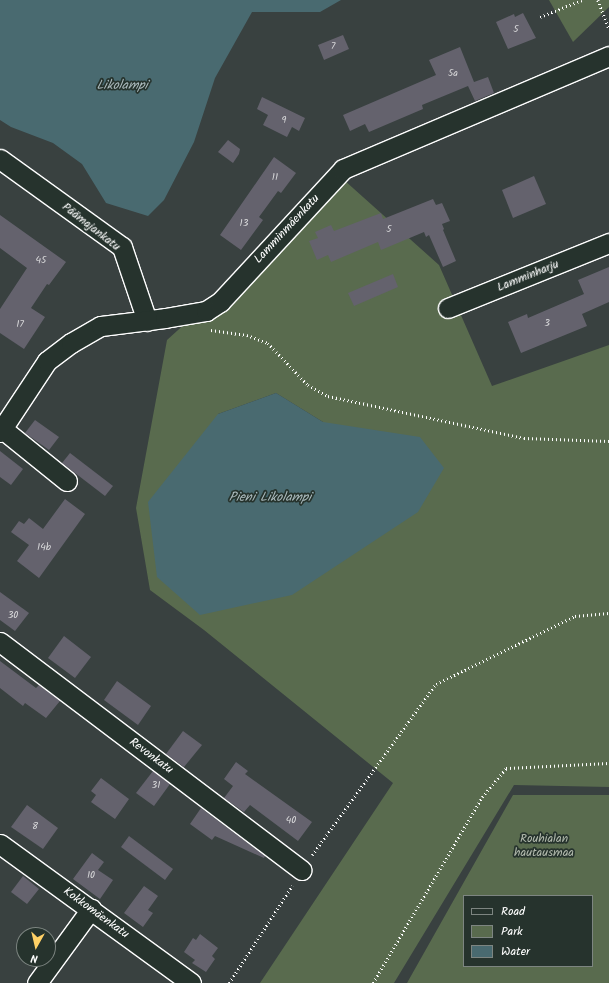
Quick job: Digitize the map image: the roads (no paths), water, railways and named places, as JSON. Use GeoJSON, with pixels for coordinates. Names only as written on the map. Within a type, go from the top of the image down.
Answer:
{"type":"FeatureCollection","features":[{"type":"Feature","properties":{"kind":"street","name":"Lamminmäenkatu"},"geometry":{"type":"LineString","coordinates":[[1,430],[47,361],[71,343],[101,326],[206,311],[220,302],[343,169],[609,56]]}},
{"type":"Feature","properties":{"kind":"street","name":"Päämajankatu"},"geometry":{"type":"LineString","coordinates":[[0,159],[122,247],[147,320]]}},
{"type":"Feature","properties":{"kind":"street","name":"Lamminharju"},"geometry":{"type":"LineString","coordinates":[[448,308],[609,243]]}},
{"type":"Feature","properties":{"kind":"street"},"geometry":{"type":"LineString","coordinates":[[1,430],[67,481]]}},
{"type":"Feature","properties":{"kind":"street","name":"Revonkatu"},"geometry":{"type":"LineString","coordinates":[[0,642],[302,870]]}},
{"type":"Feature","properties":{"kind":"street","name":"Kokkomäenkatu"},"geometry":{"type":"LineString","coordinates":[[0,844],[191,983]]}},
{"type":"Feature","properties":{"kind":"street"},"geometry":{"type":"LineString","coordinates":[[37,983],[91,909]]}},
{"type":"Feature","properties":{"kind":"water","name":"Likolampi"},"geometry":{"type":"Polygon","coordinates":[[[0,0],[341,0],[320,12],[252,12],[215,78],[194,142],[164,200],[148,216],[106,203],[82,164],[53,143],[11,127],[0,120],[0,0]]]}},
{"type":"Feature","properties":{"kind":"water","name":"Pieni Likolampi"},"geometry":{"type":"Polygon","coordinates":[[[276,393],[323,422],[420,437],[444,468],[418,512],[292,595],[200,615],[157,577],[148,502],[218,414],[276,393]]]}},
{"type":"Feature","properties":{"kind":"park label","name":"Rouhialan hautausmaa"},"geometry":{"type":"Point","coordinates":[544,846]}}]}
